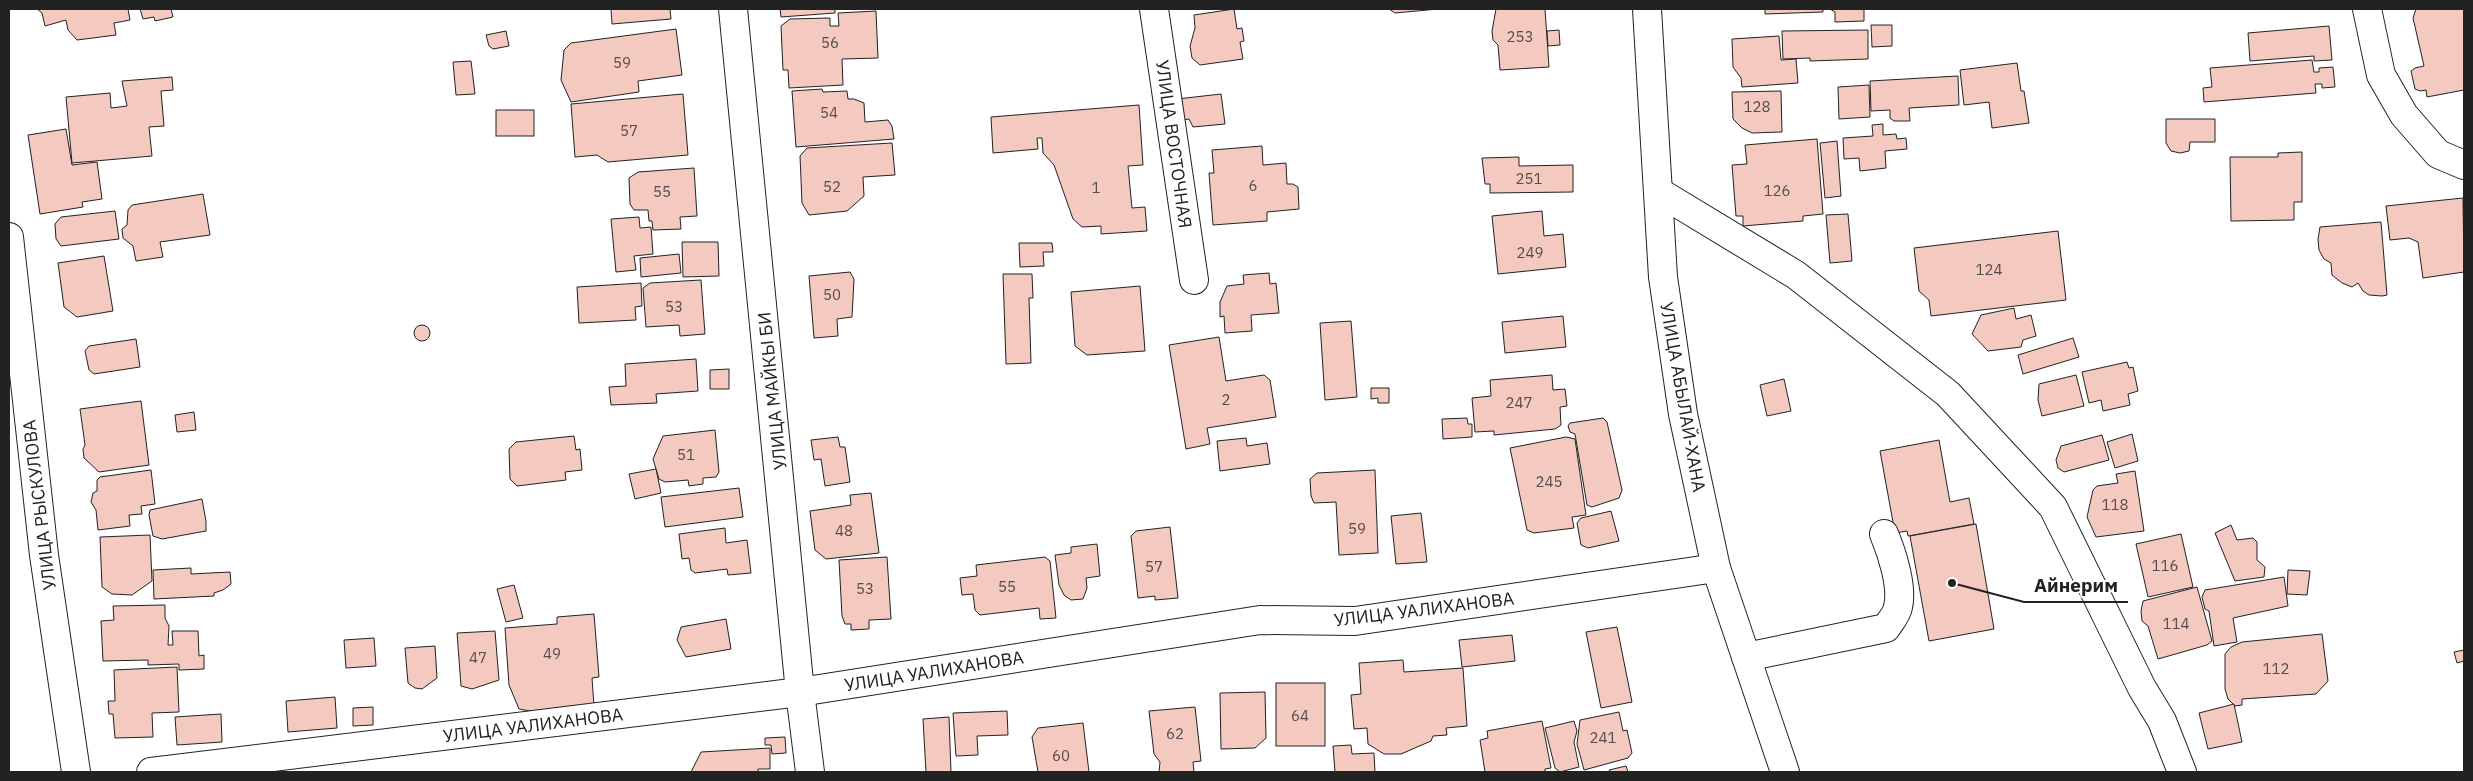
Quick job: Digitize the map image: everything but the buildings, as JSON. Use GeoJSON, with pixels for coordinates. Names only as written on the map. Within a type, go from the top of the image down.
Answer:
{"type":"FeatureCollection","features":[{"type":"Feature","properties":{"kind":"street","name":"УЛИЦА МАЙКЫ БИ"},"geometry":{"type":"LineString","coordinates":[[733,9],[800,692],[810,772]]}},
{"type":"Feature","properties":{"kind":"street","name":"УЛИЦА ВОСТОЧНАЯ"},"geometry":{"type":"LineString","coordinates":[[1154,9],[1194,280]]}},
{"type":"Feature","properties":{"kind":"street","name":"УЛИЦА АБЫЛАЙ-ХАНА"},"geometry":{"type":"LineString","coordinates":[[1647,9],[1659,192],[1662,277],[1682,414],[1716,568],[1785,772]]}},
{"type":"Feature","properties":{"kind":"street"},"geometry":{"type":"LineString","coordinates":[[2367,9],[2381,75],[2404,115],[2438,154],[2464,165]]}},
{"type":"Feature","properties":{"kind":"street"},"geometry":{"type":"LineString","coordinates":[[1659,192],[1796,275],[1948,394],[2053,507],[2142,688],[2162,721],[2182,772]]}},
{"type":"Feature","properties":{"kind":"street","name":"УЛИЦА РЫСКУЛОВА"},"geometry":{"type":"LineString","coordinates":[[9,238],[44,555],[76,772]]}},
{"type":"Feature","properties":{"kind":"street"},"geometry":{"type":"LineString","coordinates":[[1746,657],[1886,628],[1898,608],[1898,582],[1891,549],[1884,534]]}},
{"type":"Feature","properties":{"kind":"street","name":"УЛИЦА УАЛИХАНОВА"},"geometry":{"type":"LineString","coordinates":[[151,772],[800,692],[1260,620],[1355,621],[1716,568]]}},
{"type":"Feature","properties":{"kind":"place","name":"Айнерим"},"geometry":{"type":"Point","coordinates":[1952,583]}}]}
